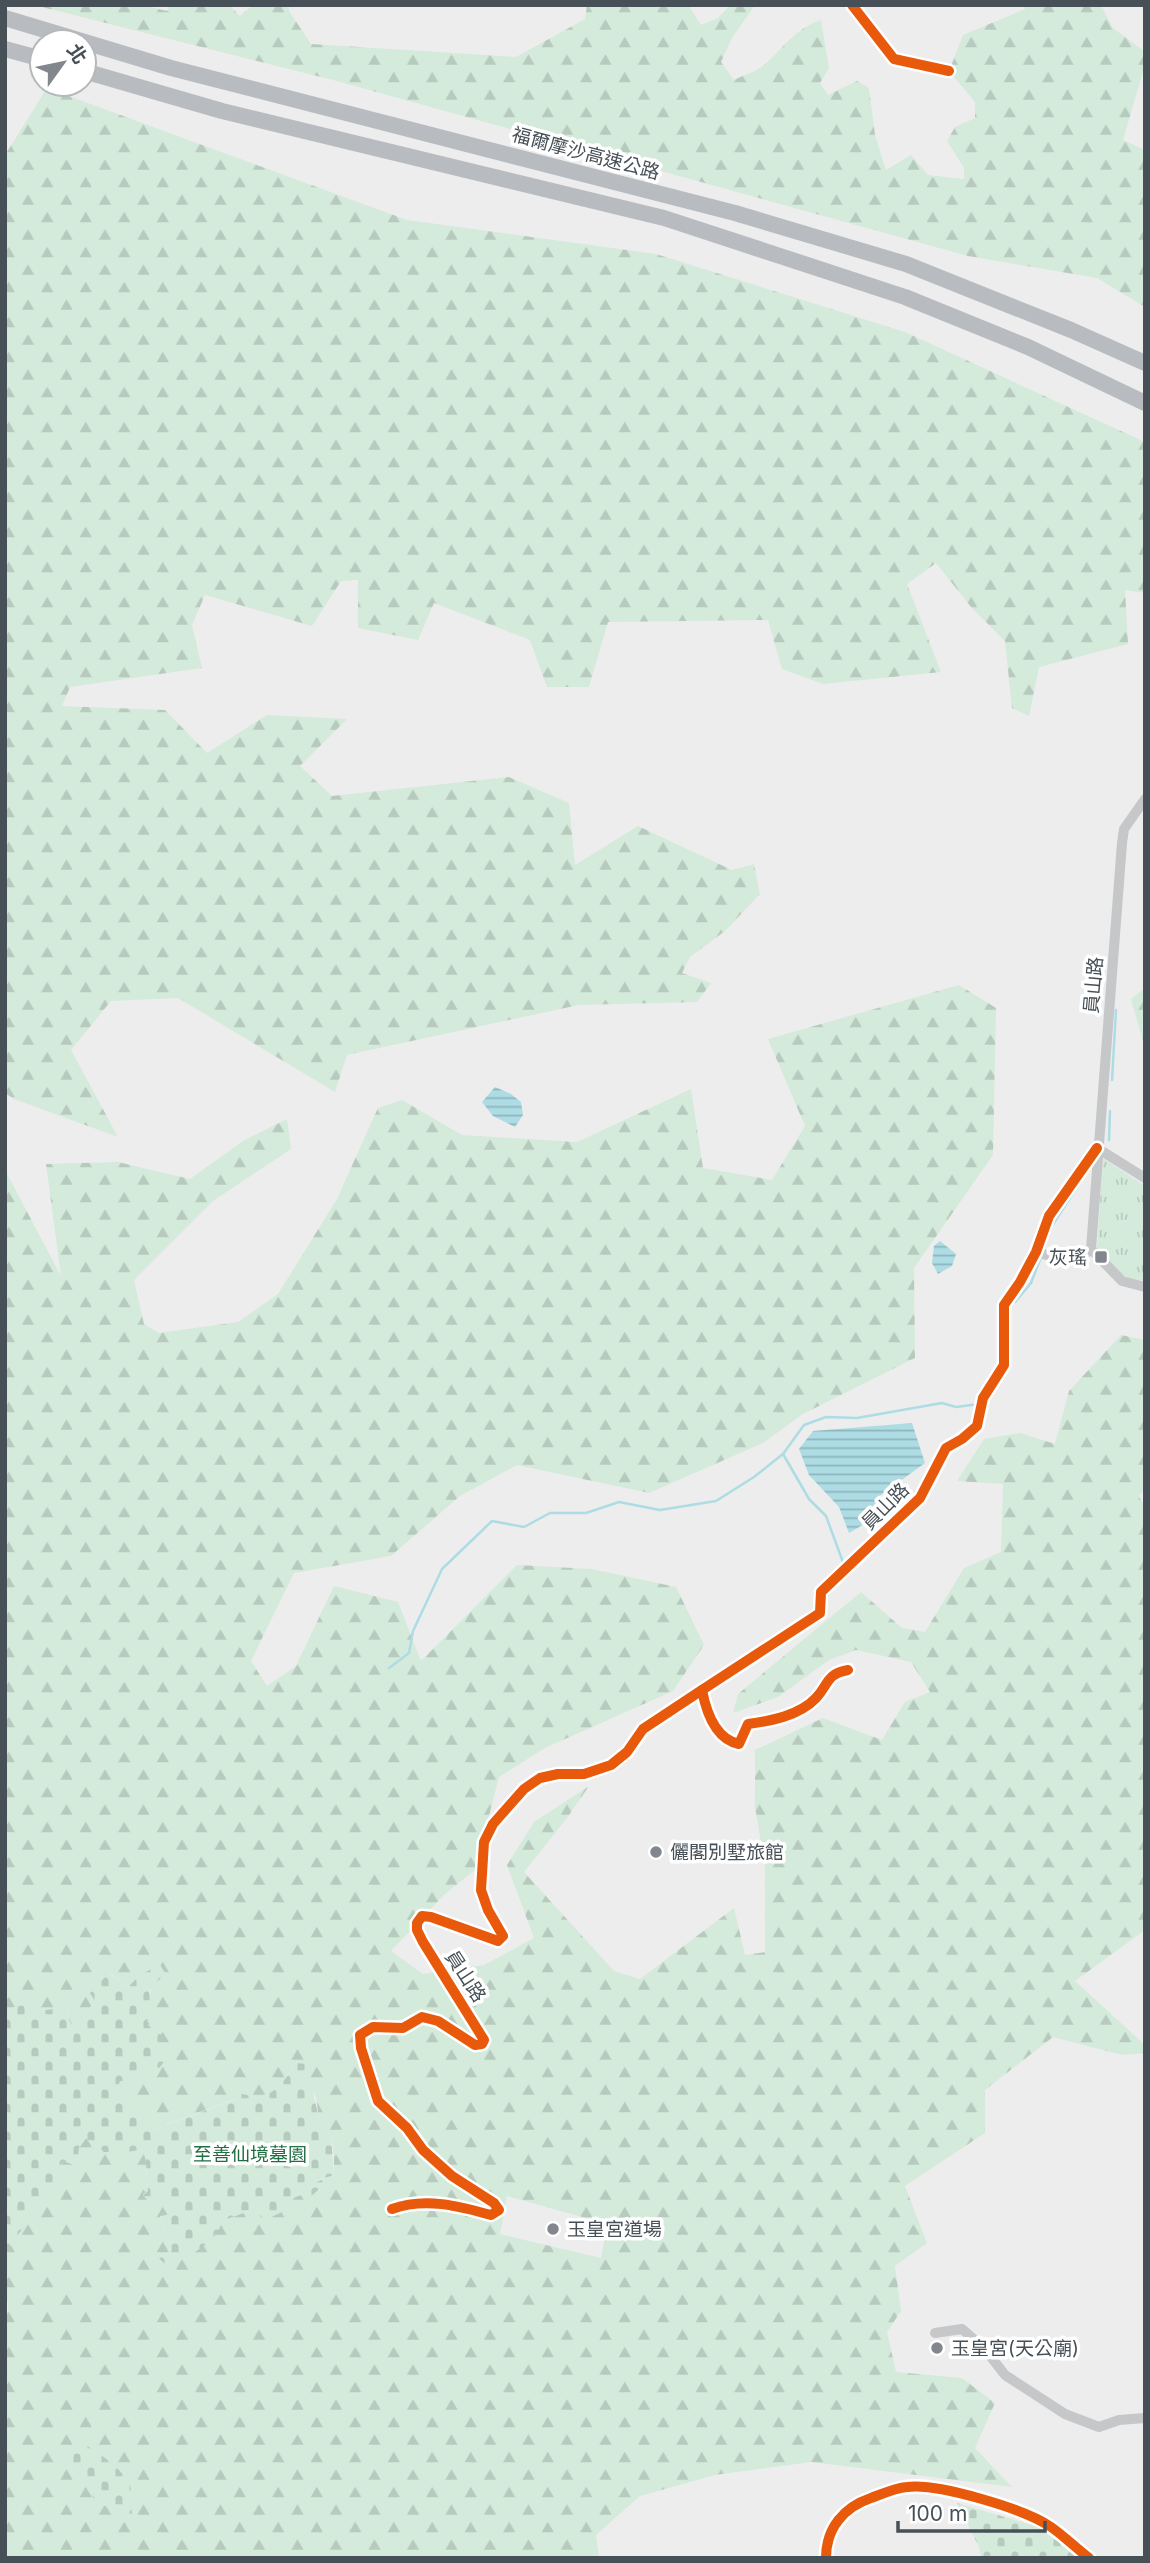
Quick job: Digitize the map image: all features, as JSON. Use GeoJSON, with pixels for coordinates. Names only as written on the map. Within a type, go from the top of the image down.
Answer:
{"type":"FeatureCollection","features":[{"type":"Feature","properties":{"kind":"highway","name":"福爾摩沙高速公路"},"geometry":{"type":"LineString","coordinates":[[5,18],[171,68],[735,213],[906,264],[1071,330],[1145,363]]}},
{"type":"Feature","properties":{"kind":"highway"},"geometry":{"type":"LineString","coordinates":[[5,49],[28,56]]}},
{"type":"Feature","properties":{"kind":"highway"},"geometry":{"type":"LineString","coordinates":[[98,75],[222,111],[664,218],[905,297],[1028,347],[1145,403]]}},
{"type":"Feature","properties":{"kind":"street"},"geometry":{"type":"LineString","coordinates":[[852,5],[894,59],[949,71]]}},
{"type":"Feature","properties":{"kind":"street","name":"員山路"},"geometry":{"type":"LineString","coordinates":[[392,2209],[417,2204],[450,2204],[491,2215],[499,2210],[488,2198],[452,2176],[423,2150],[407,2128],[378,2101],[361,2048],[360,2035],[373,2028],[403,2028],[422,2017],[438,2021],[475,2045],[482,2044],[484,2040],[417,1930],[417,1923],[422,1916],[498,1941],[503,1936],[488,1910],[481,1890],[484,1842],[493,1824],[524,1789],[540,1778],[558,1774],[584,1774],[611,1765],[627,1752],[643,1729],[820,1613],[821,1592],[920,1498],[946,1448],[977,1426],[983,1398],[1004,1364],[1004,1305],[1041,1253],[1049,1216],[1097,1148],[1124,829],[1145,799]]}},
{"type":"Feature","properties":{"kind":"street"},"geometry":{"type":"LineString","coordinates":[[1041,1253],[1072,1261],[1083,1258],[1091,1250],[1097,1148],[1145,1178]]}},
{"type":"Feature","properties":{"kind":"street"},"geometry":{"type":"LineString","coordinates":[[1091,1250],[1122,1281],[1145,1287]]}},
{"type":"Feature","properties":{"kind":"street"},"geometry":{"type":"LineString","coordinates":[[702,1690],[705,1707],[720,1733],[729,1741],[739,1744],[748,1724],[773,1721],[815,1700],[827,1680],[848,1670]]}},
{"type":"Feature","properties":{"kind":"street"},"geometry":{"type":"LineString","coordinates":[[935,2333],[962,2329],[984,2348],[1005,2375],[1065,2414],[1099,2427],[1119,2420],[1145,2418]]}},
{"type":"Feature","properties":{"kind":"street"},"geometry":{"type":"LineString","coordinates":[[826,2558],[835,2522],[854,2504],[905,2487],[963,2493],[1049,2525],[1088,2558]]}},
{"type":"Feature","properties":{"kind":"green space"},"geometry":{"type":"Polygon","coordinates":[[[34,5],[143,5],[167,11],[170,5],[229,5],[240,16],[253,5],[289,5],[289,11],[311,44],[516,57],[585,19],[587,5],[688,5],[701,25],[718,18],[730,5],[755,5],[732,38],[721,62],[734,80],[761,67],[804,28],[821,20],[829,68],[820,83],[828,95],[857,81],[869,88],[875,135],[886,170],[911,155],[928,175],[964,179],[964,168],[947,141],[955,127],[975,118],[975,102],[949,71],[963,35],[1025,9],[1024,5],[1101,5],[1113,28],[1145,52],[1145,65],[1123,140],[1145,150],[1145,307],[1097,278],[968,256],[333,80],[34,5]]]}},
{"type":"Feature","properties":{"kind":"green space"},"geometry":{"type":"Polygon","coordinates":[[[41,98],[74,98],[407,220],[656,254],[905,332],[1145,442],[1145,593],[1125,590],[1128,644],[1039,667],[1029,716],[1012,708],[1005,641],[971,607],[936,563],[907,584],[941,672],[823,684],[782,669],[768,620],[608,622],[589,687],[547,687],[530,640],[434,603],[418,640],[358,628],[358,580],[341,581],[312,626],[205,595],[192,625],[202,668],[70,687],[62,706],[165,710],[207,753],[267,715],[347,719],[300,766],[332,796],[509,777],[569,803],[575,865],[638,826],[732,870],[754,864],[760,894],[725,931],[690,957],[682,973],[711,983],[697,1002],[579,1005],[347,1055],[335,1092],[178,998],[111,1001],[71,1050],[118,1137],[14,1099],[5,1093],[5,155],[41,98]]]}},
{"type":"Feature","properties":{"kind":"green space"},"geometry":{"type":"Polygon","coordinates":[[[959,985],[996,1008],[993,1155],[914,1268],[915,1358],[803,1414],[763,1443],[649,1493],[517,1465],[460,1496],[391,1556],[294,1573],[251,1661],[267,1686],[296,1666],[334,1586],[398,1602],[421,1661],[517,1565],[592,1569],[676,1587],[704,1645],[673,1691],[545,1748],[499,1777],[475,1870],[445,1894],[391,1951],[423,1974],[484,1965],[534,1938],[507,1865],[534,1822],[589,1786],[524,1872],[614,1971],[640,1979],[734,1908],[745,1955],[765,1952],[765,1866],[755,1807],[755,1750],[823,1718],[882,1740],[905,1702],[930,1692],[911,1662],[856,1650],[829,1660],[778,1697],[733,1713],[738,1694],[861,1592],[902,1628],[925,1632],[964,1568],[1001,1552],[1003,1484],[957,1481],[984,1439],[1020,1433],[1055,1444],[1069,1391],[1121,1335],[1145,1340],[1145,1489],[1139,1496],[1145,1508],[1145,1930],[1075,1981],[1145,2045],[1145,2053],[1122,2055],[1053,2037],[985,2090],[985,2133],[905,2186],[927,2243],[895,2266],[901,2311],[887,2332],[896,2372],[962,2378],[995,2403],[975,2448],[1012,2487],[811,2462],[715,2475],[640,2496],[596,2535],[599,2558],[5,2558],[5,2314],[8,2311],[8,2302],[5,2301],[5,2257],[17,2232],[47,2194],[60,2165],[64,2161],[77,2166],[79,2148],[86,2138],[104,2152],[114,2152],[121,2156],[132,2151],[145,2150],[148,2191],[143,2194],[149,2202],[164,2197],[178,2206],[179,2213],[160,2217],[172,2249],[168,2267],[210,2241],[222,2221],[251,2210],[284,2211],[295,2197],[311,2195],[320,2190],[316,2182],[334,2175],[334,2157],[331,2136],[319,2119],[316,2097],[296,2063],[280,2085],[269,2094],[257,2097],[234,2095],[237,2098],[152,2130],[117,2091],[120,2081],[131,2081],[152,2052],[145,2017],[160,1965],[141,1974],[128,1987],[110,1973],[95,2001],[74,2029],[69,2021],[68,2002],[51,2009],[22,2006],[5,2014],[5,1170],[61,1276],[46,1164],[118,1162],[190,1179],[243,1141],[287,1119],[291,1149],[213,1201],[134,1280],[144,1324],[159,1333],[238,1322],[278,1294],[337,1199],[378,1108],[402,1100],[462,1135],[577,1142],[691,1089],[703,1168],[772,1180],[805,1126],[768,1039],[959,985]],[[507,2196],[500,2234],[601,2258],[607,2224],[507,2196]]]}},
{"type":"Feature","properties":{"kind":"green space"},"geometry":{"type":"Polygon","coordinates":[[[1145,988],[1145,1048],[1131,999],[1145,988]]]}},
{"type":"Feature","properties":{"kind":"green space"},"geometry":{"type":"Polygon","coordinates":[[[1103,1158],[1145,1186],[1145,1281],[1131,1279],[1096,1262],[1103,1158]]]}},
{"type":"Feature","properties":{"kind":"green space","name":"至善仙境墓園"},"geometry":{"type":"Polygon","coordinates":[[[160,1965],[165,1973],[149,1991],[151,2017],[145,2023],[164,2037],[152,2052],[164,2062],[159,2068],[146,2063],[131,2082],[120,2081],[117,2091],[153,2130],[236,2099],[234,2094],[254,2097],[269,2094],[280,2085],[296,2063],[307,2064],[319,2119],[331,2136],[334,2175],[316,2181],[320,2189],[311,2196],[296,2197],[286,2209],[276,2215],[264,2219],[251,2210],[222,2221],[208,2243],[168,2267],[159,2258],[172,2249],[160,2216],[179,2213],[178,2206],[164,2197],[149,2202],[143,2195],[148,2191],[145,2150],[132,2151],[121,2156],[114,2152],[104,2152],[86,2138],[79,2148],[77,2166],[64,2161],[60,2164],[44,2199],[5,2256],[5,2014],[18,2006],[47,2010],[68,2001],[69,2020],[74,2028],[95,2001],[90,1993],[109,1973],[128,1987],[141,1974],[160,1965]]]}},
{"type":"Feature","properties":{"kind":"green space"},"geometry":{"type":"Polygon","coordinates":[[[80,2442],[122,2473],[130,2486],[132,2514],[105,2506],[92,2496],[87,2489],[82,2470],[67,2460],[80,2442]]]}},
{"type":"Feature","properties":{"kind":"green space"},"geometry":{"type":"Polygon","coordinates":[[[957,2503],[1045,2529],[1079,2558],[981,2558],[979,2547],[957,2503]]]}},
{"type":"Feature","properties":{"kind":"water"},"geometry":{"type":"Polygon","coordinates":[[[495,1087],[521,1102],[523,1115],[515,1127],[493,1116],[482,1102],[495,1087]]]}},
{"type":"Feature","properties":{"kind":"water"},"geometry":{"type":"Polygon","coordinates":[[[940,1241],[956,1254],[952,1266],[938,1274],[932,1263],[934,1246],[940,1241]]]}},
{"type":"Feature","properties":{"kind":"water"},"geometry":{"type":"Polygon","coordinates":[[[912,1423],[925,1463],[874,1500],[881,1514],[849,1533],[839,1507],[809,1475],[799,1449],[813,1431],[912,1423]]]}},
{"type":"Feature","properties":{"kind":"waterway"},"geometry":{"type":"LineString","coordinates":[[1112,1080],[1116,1010]]}},
{"type":"Feature","properties":{"kind":"waterway"},"geometry":{"type":"LineString","coordinates":[[1109,1140],[1110,1111]]}},
{"type":"Feature","properties":{"kind":"waterway"},"geometry":{"type":"LineString","coordinates":[[1043,1250],[1052,1226],[1079,1184]]}},
{"type":"Feature","properties":{"kind":"waterway"},"geometry":{"type":"LineString","coordinates":[[1015,1302],[1031,1283],[1041,1257]]}},
{"type":"Feature","properties":{"kind":"waterway"},"geometry":{"type":"LineString","coordinates":[[389,1668],[409,1653],[413,1631],[442,1569],[492,1521],[524,1527],[550,1513],[586,1513],[619,1502],[660,1510],[716,1501],[754,1477],[783,1454],[804,1425],[826,1417],[857,1418],[942,1403],[956,1407],[979,1404]]}},
{"type":"Feature","properties":{"kind":"waterway"},"geometry":{"type":"LineString","coordinates":[[783,1454],[809,1499],[826,1516],[844,1565]]}},
{"type":"Feature","properties":{"kind":"waterway"},"geometry":{"type":"LineString","coordinates":[[825,1602],[830,1589]]}},
{"type":"Feature","properties":{"kind":"waterway"},"geometry":{"type":"LineString","coordinates":[[707,1694],[803,1629]]}},
{"type":"Feature","properties":{"kind":"waterway"},"geometry":{"type":"LineString","coordinates":[[684,1708],[699,1699]]}},
{"type":"Feature","properties":{"kind":"waterway"},"geometry":{"type":"LineString","coordinates":[[655,1728],[678,1712]]}},
{"type":"Feature","properties":{"kind":"cycle path"},"geometry":{"type":"LineString","coordinates":[[852,5],[894,59],[949,71]]}},
{"type":"Feature","properties":{"kind":"cycle path"},"geometry":{"type":"LineString","coordinates":[[848,1670],[832,1677],[816,1698],[801,1709],[775,1719],[748,1724],[739,1744],[724,1736],[713,1723],[702,1690],[820,1613],[821,1592],[920,1498],[946,1448],[977,1426],[983,1398],[1004,1365],[1004,1305],[1036,1252],[1049,1216],[1097,1148]]}},
{"type":"Feature","properties":{"kind":"cycle path"},"geometry":{"type":"LineString","coordinates":[[392,2209],[429,2203],[491,2215],[499,2210],[494,2203],[452,2176],[423,2150],[407,2128],[378,2101],[361,2048],[360,2035],[373,2027],[403,2028],[422,2017],[438,2021],[475,2045],[482,2044],[484,2040],[423,1942],[417,1930],[417,1923],[422,1916],[431,1917],[498,1941],[503,1936],[488,1910],[481,1890],[484,1842],[493,1824],[524,1789],[540,1778],[558,1774],[584,1774],[611,1765],[627,1752],[643,1729],[702,1690]]}},
{"type":"Feature","properties":{"kind":"cycle path"},"geometry":{"type":"LineString","coordinates":[[826,2558],[829,2537],[845,2513],[861,2502],[907,2487],[939,2489],[1002,2505],[1051,2527],[1089,2558]]}},
{"type":"Feature","properties":{"kind":"place","name":"灰瑤"},"geometry":{"type":"Point","coordinates":[1101,1257]}},
{"type":"Feature","properties":{"kind":"place","name":"儷閣別墅旅館"},"geometry":{"type":"Point","coordinates":[656,1852]}},
{"type":"Feature","properties":{"kind":"place","name":"玉皇宮道場"},"geometry":{"type":"Point","coordinates":[553,2229]}},
{"type":"Feature","properties":{"kind":"place","name":"玉皇宮(天公廟)"},"geometry":{"type":"Point","coordinates":[937,2348]}}]}
